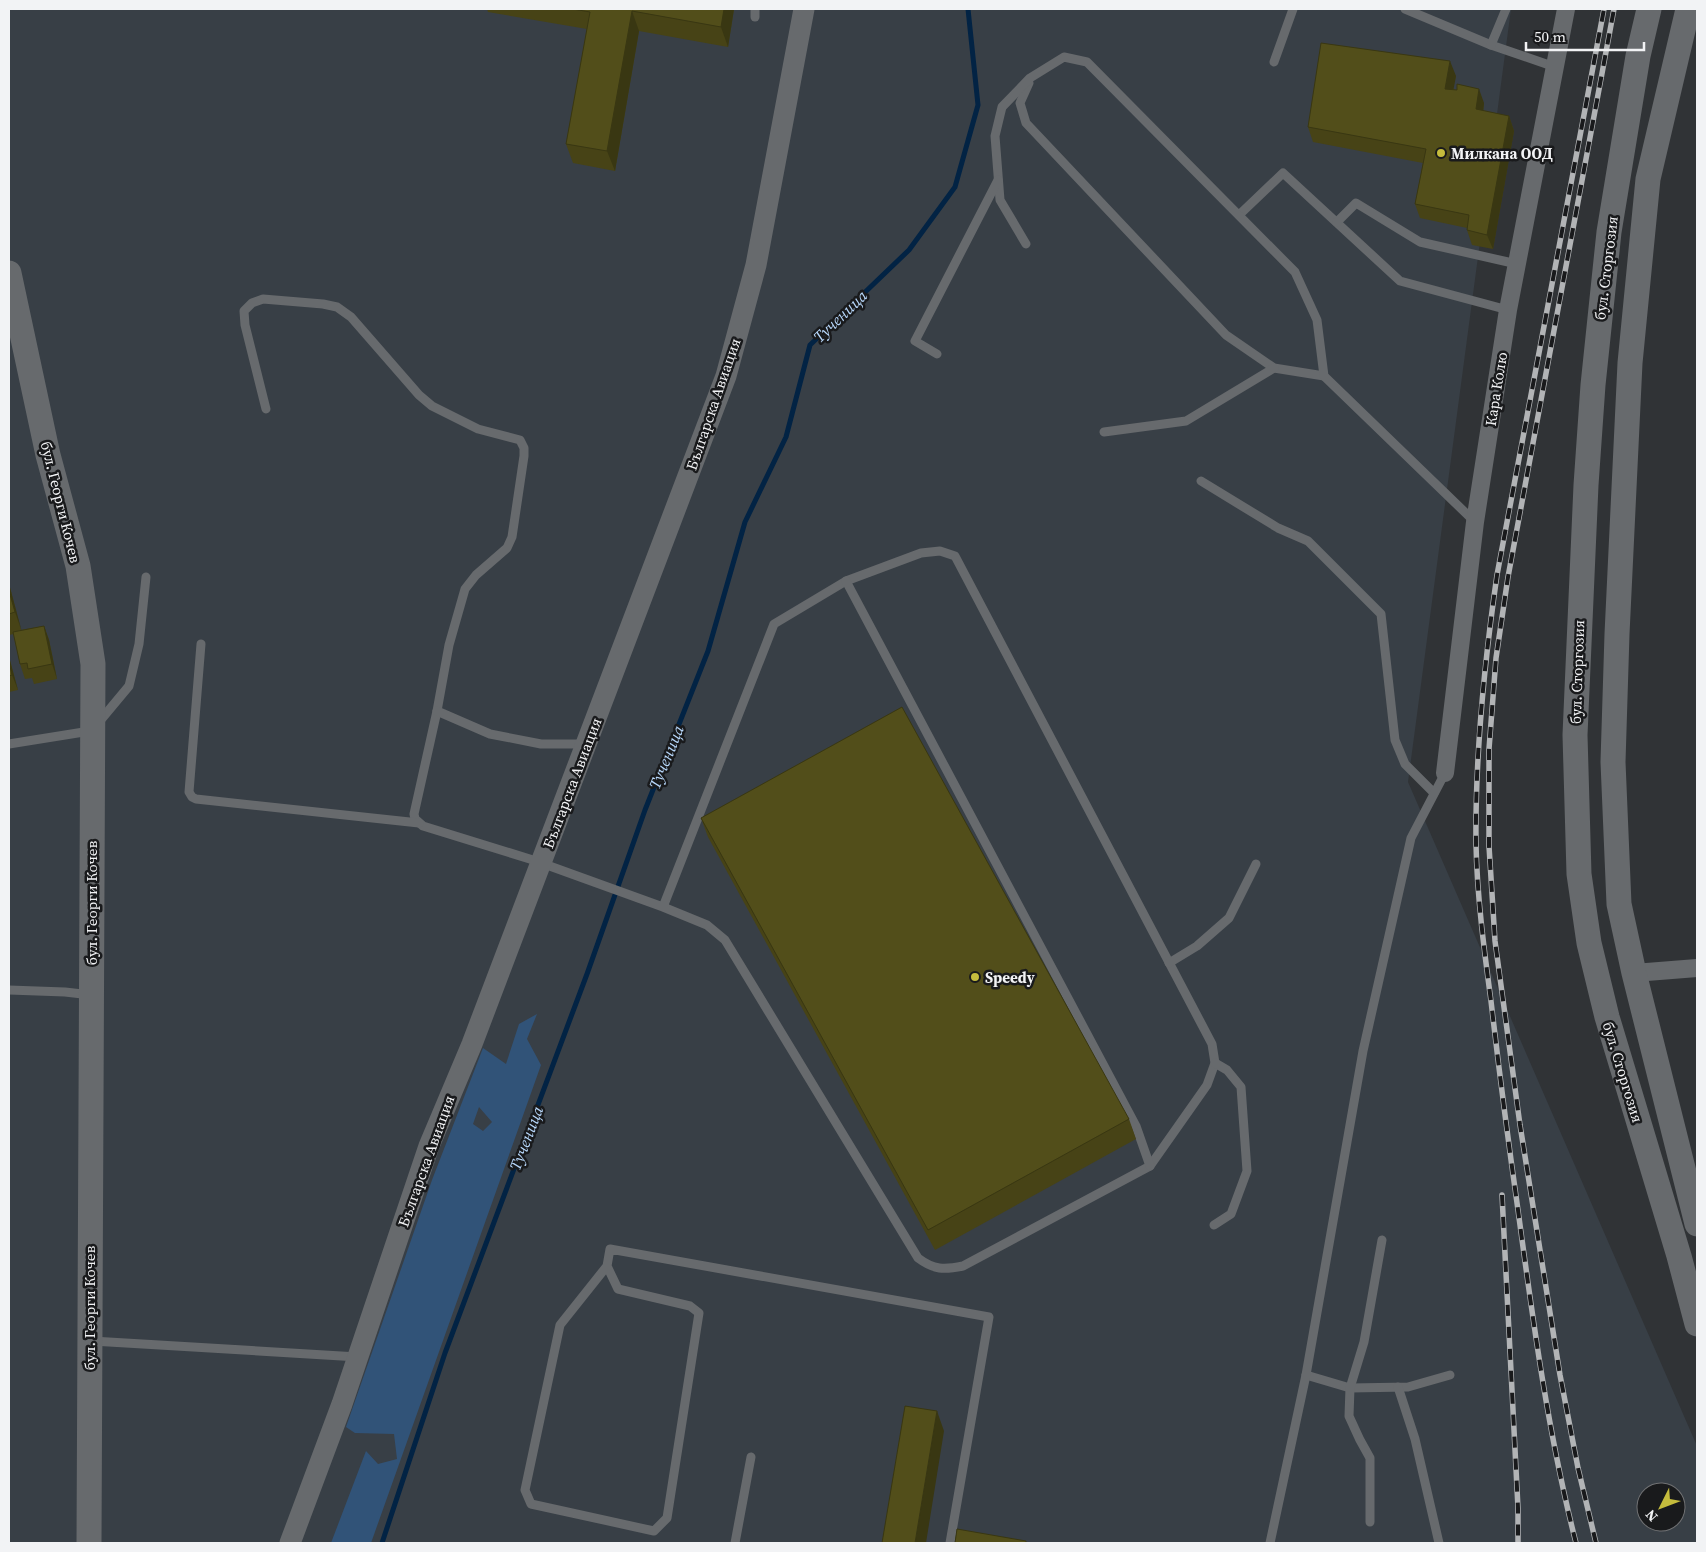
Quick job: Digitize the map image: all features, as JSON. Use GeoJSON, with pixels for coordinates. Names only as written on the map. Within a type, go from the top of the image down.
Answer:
{"type":"FeatureCollection","features":[{"type":"Feature","properties":{"kind":"main road","name":"бул. Сторгозия"},"geometry":{"type":"LineString","coordinates":[[1649,9],[1638,56],[1610,232],[1592,405],[1585,495],[1575,735],[1579,874],[1588,943],[1607,1017],[1679,1256],[1697,1324]]}},
{"type":"Feature","properties":{"kind":"main road","name":"бул. Сторгозия"},"geometry":{"type":"LineString","coordinates":[[1688,9],[1648,179],[1630,363],[1612,762],[1619,904],[1634,973],[1697,1224]]}},
{"type":"Feature","properties":{"kind":"main road","name":"бул. Георги Кочев"},"geometry":{"type":"LineString","coordinates":[[9,273],[14,324],[78,566],[93,664],[88,1543]]}},
{"type":"Feature","properties":{"kind":"street","name":"Българска Авиация"},"geometry":{"type":"LineString","coordinates":[[290,1543],[358,1357],[429,1146],[472,1044],[726,376],[756,265],[804,9]]}},
{"type":"Feature","properties":{"kind":"street","name":"Кара Колю"},"geometry":{"type":"LineString","coordinates":[[1445,773],[1475,522],[1508,310],[1566,9]]}},
{"type":"Feature","properties":{"kind":"street"},"geometry":{"type":"LineString","coordinates":[[1634,973],[1697,968]]}},
{"type":"Feature","properties":{"kind":"lane"},"geometry":{"type":"LineString","coordinates":[[1274,62],[1293,9]]}},
{"type":"Feature","properties":{"kind":"lane"},"geometry":{"type":"LineString","coordinates":[[1405,9],[1491,45],[1555,67]]}},
{"type":"Feature","properties":{"kind":"lane"},"geometry":{"type":"LineString","coordinates":[[1491,45],[1506,9]]}},
{"type":"Feature","properties":{"kind":"lane"},"geometry":{"type":"LineString","coordinates":[[1026,244],[1000,200],[995,136],[1002,107],[1030,78],[1064,57],[1087,62],[1295,272],[1317,320],[1324,376]]}},
{"type":"Feature","properties":{"kind":"lane"},"geometry":{"type":"LineString","coordinates":[[1030,78],[1020,104],[1026,123],[1226,335],[1274,368],[1324,376],[1475,522]]}},
{"type":"Feature","properties":{"kind":"lane"},"geometry":{"type":"LineString","coordinates":[[1239,216],[1283,173],[1400,281],[1508,310]]}},
{"type":"Feature","properties":{"kind":"lane"},"geometry":{"type":"LineString","coordinates":[[937,354],[914,341],[998,180]]}},
{"type":"Feature","properties":{"kind":"lane"},"geometry":{"type":"LineString","coordinates":[[1337,222],[1356,203],[1420,242],[1517,264]]}},
{"type":"Feature","properties":{"kind":"lane"},"geometry":{"type":"LineString","coordinates":[[266,410],[245,325],[244,311],[252,303],[263,298],[323,304],[338,308],[351,317],[419,395],[432,406],[478,429],[520,440],[524,448],[512,537],[507,548],[476,576],[465,589],[449,645],[437,711],[414,814],[419,823]]}},
{"type":"Feature","properties":{"kind":"lane"},"geometry":{"type":"LineString","coordinates":[[1104,432],[1186,421],[1274,368]]}},
{"type":"Feature","properties":{"kind":"lane"},"geometry":{"type":"LineString","coordinates":[[1201,481],[1278,528],[1308,541],[1381,614],[1395,740],[1405,764],[1434,793]]}},
{"type":"Feature","properties":{"kind":"lane"},"geometry":{"type":"LineString","coordinates":[[201,644],[189,792],[192,796],[196,799],[419,823],[635,897],[707,925],[724,940],[918,1258],[929,1266],[941,1269],[963,1266],[1150,1166],[1207,1085],[1215,1063],[1212,1044],[955,556],[940,551],[921,553],[846,581],[774,624],[663,907]]}},
{"type":"Feature","properties":{"kind":"lane"},"geometry":{"type":"LineString","coordinates":[[9,744],[92,731],[129,686],[139,644],[146,577]]}},
{"type":"Feature","properties":{"kind":"lane"},"geometry":{"type":"LineString","coordinates":[[846,581],[1136,1126],[1150,1166]]}},
{"type":"Feature","properties":{"kind":"lane"},"geometry":{"type":"LineString","coordinates":[[437,711],[490,734],[541,744],[587,744]]}},
{"type":"Feature","properties":{"kind":"lane"},"geometry":{"type":"LineString","coordinates":[[1270,1543],[1306,1376],[1363,1051],[1411,838],[1445,773]]}},
{"type":"Feature","properties":{"kind":"lane"},"geometry":{"type":"LineString","coordinates":[[1169,963],[1197,946],[1229,918],[1256,864]]}},
{"type":"Feature","properties":{"kind":"lane"},"geometry":{"type":"LineString","coordinates":[[9,990],[91,995]]}},
{"type":"Feature","properties":{"kind":"lane"},"geometry":{"type":"LineString","coordinates":[[1214,1225],[1231,1214],[1247,1171],[1241,1087],[1227,1070],[1215,1063]]}},
{"type":"Feature","properties":{"kind":"lane"},"geometry":{"type":"LineString","coordinates":[[1370,1522],[1370,1458],[1349,1416],[1350,1388],[1364,1342],[1382,1240]]}},
{"type":"Feature","properties":{"kind":"lane"},"geometry":{"type":"LineString","coordinates":[[607,1266],[618,1289],[690,1306],[699,1313],[667,1518],[654,1531],[531,1504],[525,1490],[560,1325],[607,1266],[610,1249],[989,1318],[950,1543]]}},
{"type":"Feature","properties":{"kind":"lane"},"geometry":{"type":"LineString","coordinates":[[89,1341],[358,1357]]}},
{"type":"Feature","properties":{"kind":"lane"},"geometry":{"type":"LineString","coordinates":[[1306,1376],[1350,1388],[1408,1386],[1450,1375]]}},
{"type":"Feature","properties":{"kind":"lane"},"geometry":{"type":"LineString","coordinates":[[1398,1387],[1415,1439],[1440,1543]]}},
{"type":"Feature","properties":{"kind":"lane"},"geometry":{"type":"LineString","coordinates":[[735,1543],[751,1457]]}},
{"type":"Feature","properties":{"kind":"shaded area"},"geometry":{"type":"Polygon","coordinates":[[[9,9],[1511,9],[1408,782],[1697,1446],[1697,1543],[9,1543],[9,9]]]}},
{"type":"Feature","properties":{"kind":"shaded area"},"geometry":{"type":"Polygon","coordinates":[[[537,1014],[527,1039],[541,1065],[371,1543],[331,1543],[366,1451],[378,1464],[397,1459],[394,1434],[355,1433],[346,1427],[432,1180],[483,1048],[506,1064],[519,1024],[537,1014]],[[479,1107],[473,1124],[483,1131],[492,1122],[479,1107]]]}},
{"type":"Feature","properties":{"kind":"building"},"geometry":{"type":"Polygon","coordinates":[[[573,9],[724,9],[721,27],[632,11],[607,151],[566,144],[590,12],[573,9]]]}},
{"type":"Feature","properties":{"kind":"building","name":"Милкана OOД"},"geometry":{"type":"Polygon","coordinates":[[[1321,43],[1450,61],[1445,89],[1457,90],[1457,84],[1479,89],[1476,109],[1509,116],[1487,235],[1467,230],[1469,215],[1415,204],[1426,149],[1308,127],[1321,43]]]}},
{"type":"Feature","properties":{"kind":"building"},"geometry":{"type":"Polygon","coordinates":[[[9,591],[15,612],[9,614],[9,591]]]}},
{"type":"Feature","properties":{"kind":"building"},"geometry":{"type":"Polygon","coordinates":[[[44,626],[52,664],[28,669],[27,663],[20,664],[13,632],[44,626]]]}},
{"type":"Feature","properties":{"kind":"building"},"geometry":{"type":"Polygon","coordinates":[[[9,662],[12,675],[9,676],[9,662]]]}},
{"type":"Feature","properties":{"kind":"building"},"geometry":{"type":"Polygon","coordinates":[[[902,707],[1129,1119],[928,1230],[701,818],[902,707]]]}},
{"type":"Feature","properties":{"kind":"building"},"geometry":{"type":"Polygon","coordinates":[[[905,1406],[937,1411],[915,1543],[882,1543],[905,1406]]]}},
{"type":"Feature","properties":{"kind":"building"},"geometry":{"type":"Polygon","coordinates":[[[957,1529],[1026,1541],[1026,1543],[955,1543],[957,1529]]]}},
{"type":"Feature","properties":{"kind":"waterway","name":"Тученица"},"geometry":{"type":"LineString","coordinates":[[382,1543],[445,1353],[587,974],[645,810],[708,651],[745,522],[786,437],[810,345],[909,250],[955,187],[978,105],[968,9]]}},
{"type":"Feature","properties":{"kind":"railway"},"geometry":{"type":"LineString","coordinates":[[1576,1543],[1549,1419],[1529,1294],[1481,922],[1476,844],[1476,810],[1481,710],[1497,575],[1604,9]]}},
{"type":"Feature","properties":{"kind":"railway"},"geometry":{"type":"LineString","coordinates":[[1596,1543],[1578,1468],[1560,1375],[1520,1125],[1495,941],[1489,846],[1489,749],[1496,658],[1508,577],[1614,9]]}},
{"type":"Feature","properties":{"kind":"railway"},"geometry":{"type":"LineString","coordinates":[[1502,1195],[1518,1508],[1518,1543]]}},
{"type":"Feature","properties":{"kind":"place","name":"Милкана OOД"},"geometry":{"type":"Point","coordinates":[1441,153]}},
{"type":"Feature","properties":{"kind":"place","name":"Speedy"},"geometry":{"type":"Point","coordinates":[975,977]}}]}
